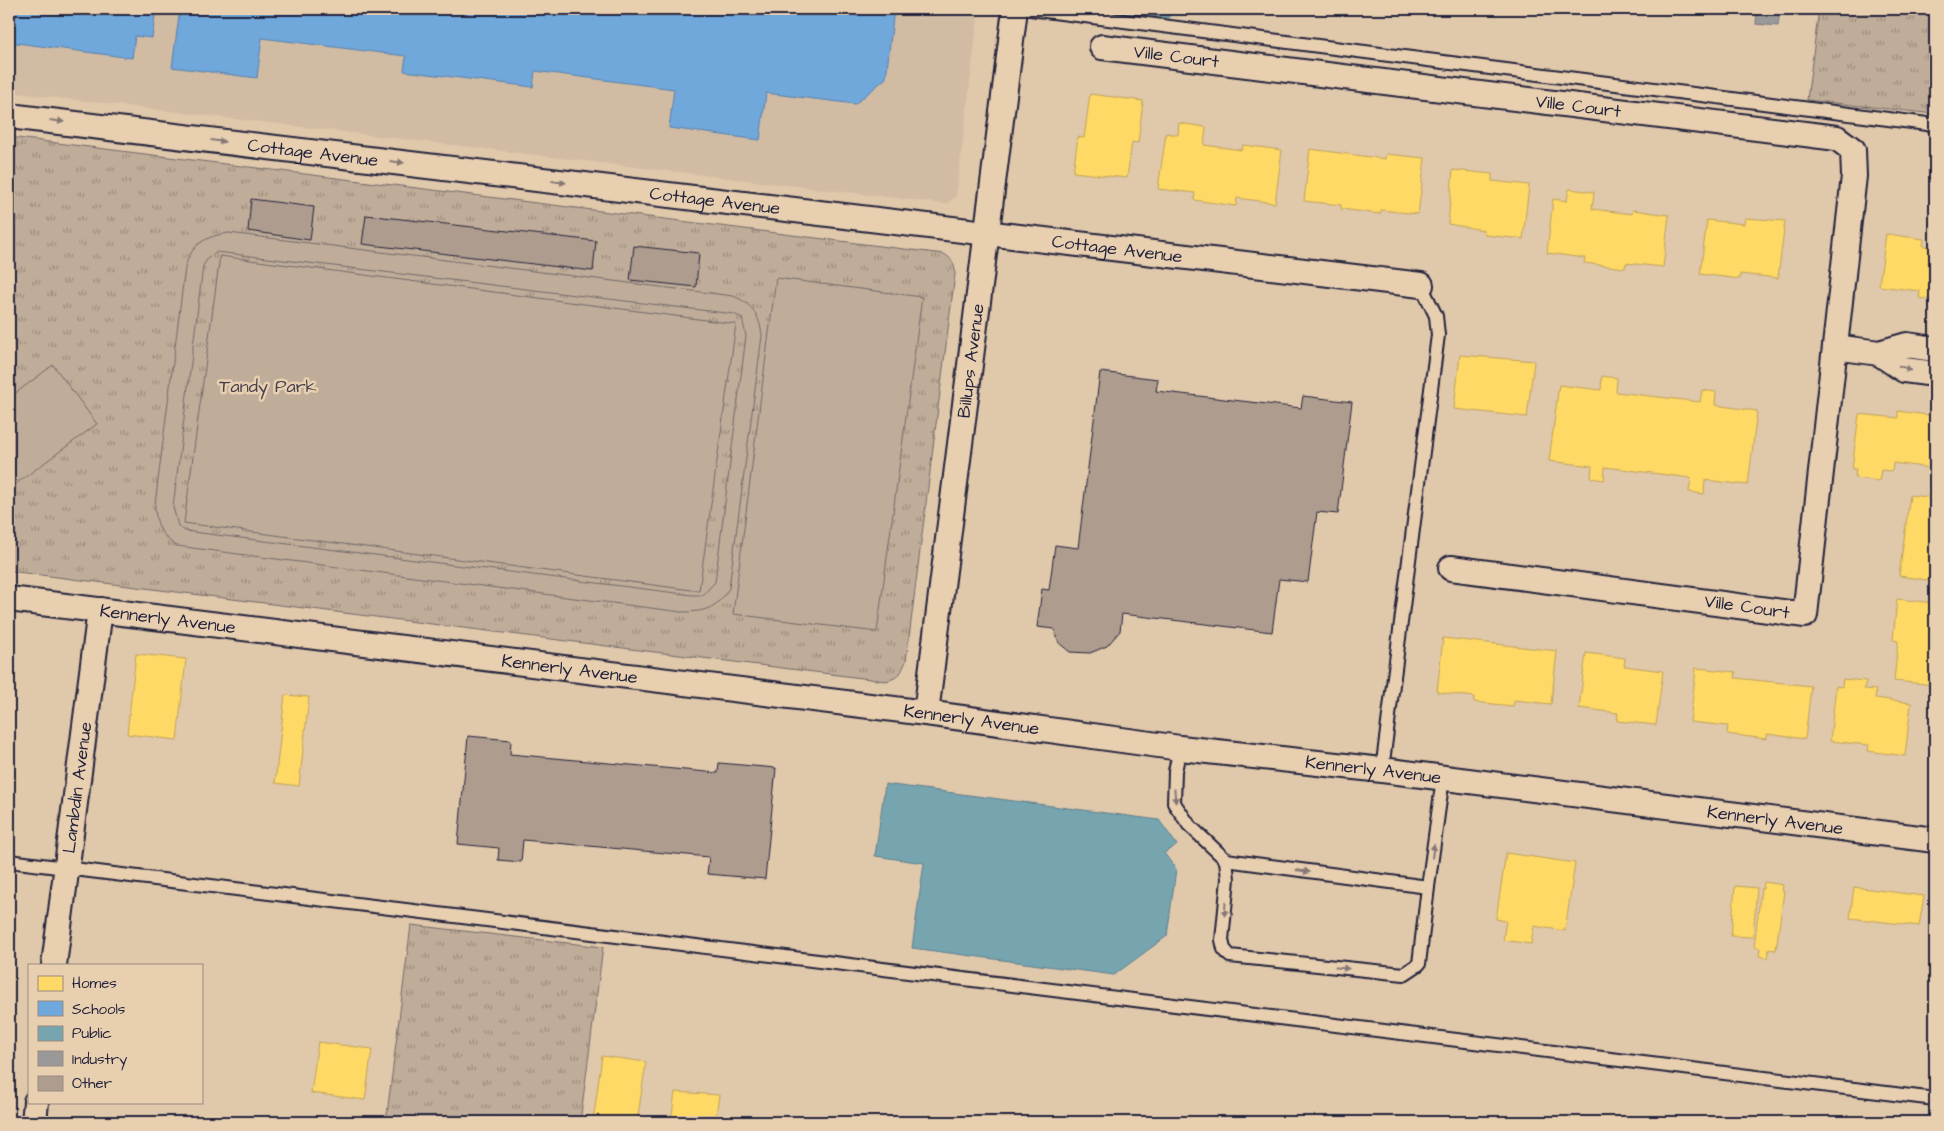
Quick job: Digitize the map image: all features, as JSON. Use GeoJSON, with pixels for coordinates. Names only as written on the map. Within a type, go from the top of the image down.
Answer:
{"type":"FeatureCollection","features":[{"type":"Feature","properties":{"kind":"street","name":"Billups Avenue"},"geometry":{"type":"LineString","coordinates":[[926,713],[1015,9]]}},
{"type":"Feature","properties":{"kind":"street","name":"Ville Court"},"geometry":{"type":"LineString","coordinates":[[1102,47],[1837,138],[1853,150],[1854,176],[1805,615],[1451,568]]}},
{"type":"Feature","properties":{"kind":"street","name":"Cottage Avenue"},"geometry":{"type":"LineString","coordinates":[[9,116],[1421,286]]}},
{"type":"Feature","properties":{"kind":"street"},"geometry":{"type":"LineString","coordinates":[[1835,347],[1879,352],[1907,345],[1935,349]]}},
{"type":"Feature","properties":{"kind":"street"},"geometry":{"type":"LineString","coordinates":[[1879,352],[1904,370],[1935,374]]}},
{"type":"Feature","properties":{"kind":"street","name":"Kennerly Avenue"},"geometry":{"type":"LineString","coordinates":[[9,599],[926,713],[1180,748],[1382,770],[1935,840]]}},
{"type":"Feature","properties":{"kind":"street","name":"Lambdin Avenue"},"geometry":{"type":"LineString","coordinates":[[54,964],[100,610]]}},
{"type":"Feature","properties":{"kind":"street"},"geometry":{"type":"LineString","coordinates":[[34,1122],[36,1104]]}},
{"type":"Feature","properties":{"kind":"lane"},"geometry":{"type":"LineString","coordinates":[[1030,9],[1935,126]]}},
{"type":"Feature","properties":{"kind":"lane"},"geometry":{"type":"LineString","coordinates":[[1382,770],[1438,334],[1436,316],[1421,286]]}},
{"type":"Feature","properties":{"kind":"lane"},"geometry":{"type":"LineString","coordinates":[[1180,748],[1175,771],[1174,803],[1189,825],[1226,860],[1428,887]]}},
{"type":"Feature","properties":{"kind":"lane"},"geometry":{"type":"LineString","coordinates":[[1226,860],[1228,879],[1222,940],[1224,949],[1230,956],[1404,974],[1411,972],[1419,964],[1443,778]]}},
{"type":"Feature","properties":{"kind":"lane"},"geometry":{"type":"LineString","coordinates":[[9,861],[1935,1099]]}},
{"type":"Feature","properties":{"kind":"shaded area"},"geometry":{"type":"Polygon","coordinates":[[[9,9],[979,9],[956,197],[946,204],[9,92],[9,9]]]}},
{"type":"Feature","properties":{"kind":"green space"},"geometry":{"type":"Polygon","coordinates":[[[1819,9],[1935,9],[1935,114],[1807,100],[1819,9]]]}},
{"type":"Feature","properties":{"kind":"green space","name":"Tandy Park"},"geometry":{"type":"Polygon","coordinates":[[[9,137],[944,254],[953,262],[955,274],[906,661],[901,672],[897,677],[886,681],[9,571],[9,137]]]}},
{"type":"Feature","properties":{"kind":"green space"},"geometry":{"type":"Polygon","coordinates":[[[229,233],[733,296],[745,302],[757,316],[762,336],[729,588],[720,601],[703,610],[681,612],[177,546],[171,542],[160,529],[156,517],[155,504],[185,268],[195,247],[213,236],[229,233]],[[217,252],[208,258],[203,266],[173,507],[178,526],[185,531],[703,595],[715,582],[746,336],[742,318],[734,314],[217,252]]]}},
{"type":"Feature","properties":{"kind":"green space"},"geometry":{"type":"Polygon","coordinates":[[[220,256],[736,324],[699,591],[184,523],[220,256]]]}},
{"type":"Feature","properties":{"kind":"green space"},"geometry":{"type":"Polygon","coordinates":[[[776,278],[922,297],[877,632],[733,614],[776,278]]]}},
{"type":"Feature","properties":{"kind":"green space"},"geometry":{"type":"Polygon","coordinates":[[[53,365],[97,424],[13,486],[9,481],[9,398],[53,365]]]}},
{"type":"Feature","properties":{"kind":"green space"},"geometry":{"type":"Polygon","coordinates":[[[411,925],[603,947],[580,1122],[386,1122],[411,925]]]}},
{"type":"Feature","properties":{"kind":"building: Homes"},"geometry":{"type":"Polygon","coordinates":[[[1090,94],[1143,101],[1138,143],[1132,142],[1127,178],[1073,172],[1078,137],[1084,138],[1090,94]]]}},
{"type":"Feature","properties":{"kind":"building: Homes"},"geometry":{"type":"Polygon","coordinates":[[[1179,123],[1206,127],[1204,145],[1242,150],[1243,145],[1282,150],[1275,203],[1237,198],[1236,206],[1194,200],[1195,193],[1158,189],[1166,133],[1178,135],[1179,123]]]}},
{"type":"Feature","properties":{"kind":"building: Homes"},"geometry":{"type":"Polygon","coordinates":[[[1310,149],[1385,159],[1386,154],[1425,158],[1418,214],[1381,210],[1380,214],[1341,209],[1341,205],[1304,201],[1310,149]]]}},
{"type":"Feature","properties":{"kind":"building: Homes"},"geometry":{"type":"Polygon","coordinates":[[[1453,170],[1492,174],[1492,181],[1529,185],[1523,239],[1485,235],[1483,230],[1448,224],[1453,170]]]}},
{"type":"Feature","properties":{"kind":"building: Homes"},"geometry":{"type":"Polygon","coordinates":[[[1569,189],[1594,192],[1592,209],[1632,214],[1633,210],[1669,215],[1663,267],[1626,263],[1625,268],[1584,263],[1585,258],[1547,253],[1553,199],[1567,201],[1569,189]]]}},
{"type":"Feature","properties":{"kind":"building: Homes"},"geometry":{"type":"Polygon","coordinates":[[[1745,218],[1785,221],[1778,278],[1740,274],[1740,279],[1700,274],[1707,220],[1744,224],[1745,218]]]}},
{"type":"Feature","properties":{"kind":"building: Homes"},"geometry":{"type":"Polygon","coordinates":[[[1886,234],[1924,239],[1923,246],[1935,247],[1935,300],[1919,298],[1920,291],[1879,286],[1886,234]]]}},
{"type":"Feature","properties":{"kind":"building: Homes"},"geometry":{"type":"Polygon","coordinates":[[[1460,355],[1534,361],[1527,417],[1454,409],[1460,355]]]}},
{"type":"Feature","properties":{"kind":"building: Homes"},"geometry":{"type":"Polygon","coordinates":[[[1602,376],[1617,378],[1616,392],[1700,402],[1702,390],[1716,392],[1715,405],[1757,411],[1748,485],[1705,480],[1704,494],[1689,492],[1691,478],[1605,467],[1604,480],[1591,478],[1592,466],[1549,461],[1559,385],[1601,390],[1602,376]]]}},
{"type":"Feature","properties":{"kind":"building: Homes"},"geometry":{"type":"Polygon","coordinates":[[[1898,411],[1935,416],[1935,475],[1930,474],[1931,468],[1893,463],[1892,471],[1881,470],[1879,481],[1855,478],[1856,469],[1852,469],[1859,414],[1898,418],[1898,411]]]}},
{"type":"Feature","properties":{"kind":"building: Homes"},"geometry":{"type":"Polygon","coordinates":[[[1910,495],[1935,498],[1935,581],[1899,576],[1910,495]]]}},
{"type":"Feature","properties":{"kind":"building: Homes"},"geometry":{"type":"Polygon","coordinates":[[[1897,599],[1935,603],[1935,685],[1894,681],[1898,641],[1893,640],[1897,599]]]}},
{"type":"Feature","properties":{"kind":"building: Homes"},"geometry":{"type":"Polygon","coordinates":[[[1443,638],[1557,651],[1551,704],[1514,700],[1513,706],[1474,702],[1474,697],[1437,692],[1443,638]]]}},
{"type":"Feature","properties":{"kind":"building: Homes"},"geometry":{"type":"Polygon","coordinates":[[[1586,653],[1625,658],[1624,666],[1663,671],[1656,725],[1617,721],[1618,713],[1579,708],[1586,653]]]}},
{"type":"Feature","properties":{"kind":"building: Homes"},"geometry":{"type":"Polygon","coordinates":[[[136,654],[186,659],[177,740],[127,734],[136,654]]]}},
{"type":"Feature","properties":{"kind":"building: Homes"},"geometry":{"type":"Polygon","coordinates":[[[1696,668],[1736,672],[1735,678],[1811,686],[1805,739],[1767,734],[1767,739],[1727,734],[1728,726],[1690,722],[1696,668]]]}},
{"type":"Feature","properties":{"kind":"building: Homes"},"geometry":{"type":"Polygon","coordinates":[[[1843,679],[1866,681],[1864,689],[1876,690],[1875,698],[1911,703],[1905,756],[1868,751],[1869,745],[1830,741],[1836,686],[1842,687],[1843,679]]]}},
{"type":"Feature","properties":{"kind":"building: Homes"},"geometry":{"type":"Polygon","coordinates":[[[285,695],[309,697],[299,786],[275,783],[285,695]]]}},
{"type":"Feature","properties":{"kind":"building: Homes"},"geometry":{"type":"Polygon","coordinates":[[[1506,853],[1575,863],[1565,931],[1534,926],[1531,944],[1503,940],[1506,921],[1496,919],[1506,853]]]}},
{"type":"Feature","properties":{"kind":"building: Homes"},"geometry":{"type":"Polygon","coordinates":[[[1764,882],[1783,885],[1782,891],[1784,891],[1776,950],[1769,949],[1768,958],[1759,956],[1760,948],[1754,947],[1761,889],[1763,889],[1764,882]]]}},
{"type":"Feature","properties":{"kind":"building: Homes"},"geometry":{"type":"Polygon","coordinates":[[[1735,886],[1757,888],[1753,937],[1731,936],[1735,886]]]}},
{"type":"Feature","properties":{"kind":"building: Homes"},"geometry":{"type":"Polygon","coordinates":[[[1854,887],[1924,896],[1919,926],[1850,918],[1854,887]]]}},
{"type":"Feature","properties":{"kind":"building: Homes"},"geometry":{"type":"Polygon","coordinates":[[[318,1042],[372,1049],[365,1100],[311,1093],[318,1042]]]}},
{"type":"Feature","properties":{"kind":"building: Homes"},"geometry":{"type":"Polygon","coordinates":[[[602,1056],[646,1062],[637,1122],[593,1122],[602,1056]]]}},
{"type":"Feature","properties":{"kind":"building: Homes"},"geometry":{"type":"Polygon","coordinates":[[[675,1092],[719,1095],[715,1122],[671,1122],[675,1092]]]}},
{"type":"Feature","properties":{"kind":"building: Schools"},"geometry":{"type":"Polygon","coordinates":[[[9,9],[156,9],[152,38],[135,36],[132,58],[9,42],[9,9]]]}},
{"type":"Feature","properties":{"kind":"building: Schools"},"geometry":{"type":"Polygon","coordinates":[[[180,9],[894,9],[886,78],[855,104],[766,93],[760,140],[669,128],[674,89],[535,71],[533,87],[404,71],[406,56],[262,38],[257,78],[172,67],[180,9]]]}},
{"type":"Feature","properties":{"kind":"building: Public"},"geometry":{"type":"Polygon","coordinates":[[[1094,9],[1170,9],[1169,18],[1094,9]]]}},
{"type":"Feature","properties":{"kind":"building: Public"},"geometry":{"type":"Polygon","coordinates":[[[885,784],[1159,820],[1177,845],[1164,853],[1176,869],[1167,936],[1114,975],[912,948],[924,863],[875,856],[885,784]]]}},
{"type":"Feature","properties":{"kind":"building: Industry"},"geometry":{"type":"Polygon","coordinates":[[[1757,9],[1780,9],[1778,26],[1756,24],[1757,9]]]}},
{"type":"Feature","properties":{"kind":"building: Other"},"geometry":{"type":"Polygon","coordinates":[[[251,199],[314,207],[310,240],[248,231],[251,199]]]}},
{"type":"Feature","properties":{"kind":"building: Other"},"geometry":{"type":"Polygon","coordinates":[[[366,215],[596,241],[593,271],[362,244],[366,215]]]}},
{"type":"Feature","properties":{"kind":"building: Other"},"geometry":{"type":"Polygon","coordinates":[[[634,246],[699,253],[696,287],[630,280],[634,246]]]}},
{"type":"Feature","properties":{"kind":"building: Other"},"geometry":{"type":"Polygon","coordinates":[[[1100,372],[1158,379],[1156,391],[1301,408],[1303,396],[1352,402],[1338,514],[1317,512],[1308,582],[1279,579],[1272,632],[1122,614],[1120,631],[1107,646],[1090,653],[1070,652],[1059,643],[1054,629],[1037,627],[1042,589],[1049,590],[1055,545],[1078,548],[1100,372]]]}},
{"type":"Feature","properties":{"kind":"building: Other"},"geometry":{"type":"Polygon","coordinates":[[[468,736],[511,740],[510,754],[718,773],[719,763],[776,768],[765,879],[707,874],[709,857],[523,840],[521,862],[498,860],[499,848],[458,844],[468,736]]]}}]}
